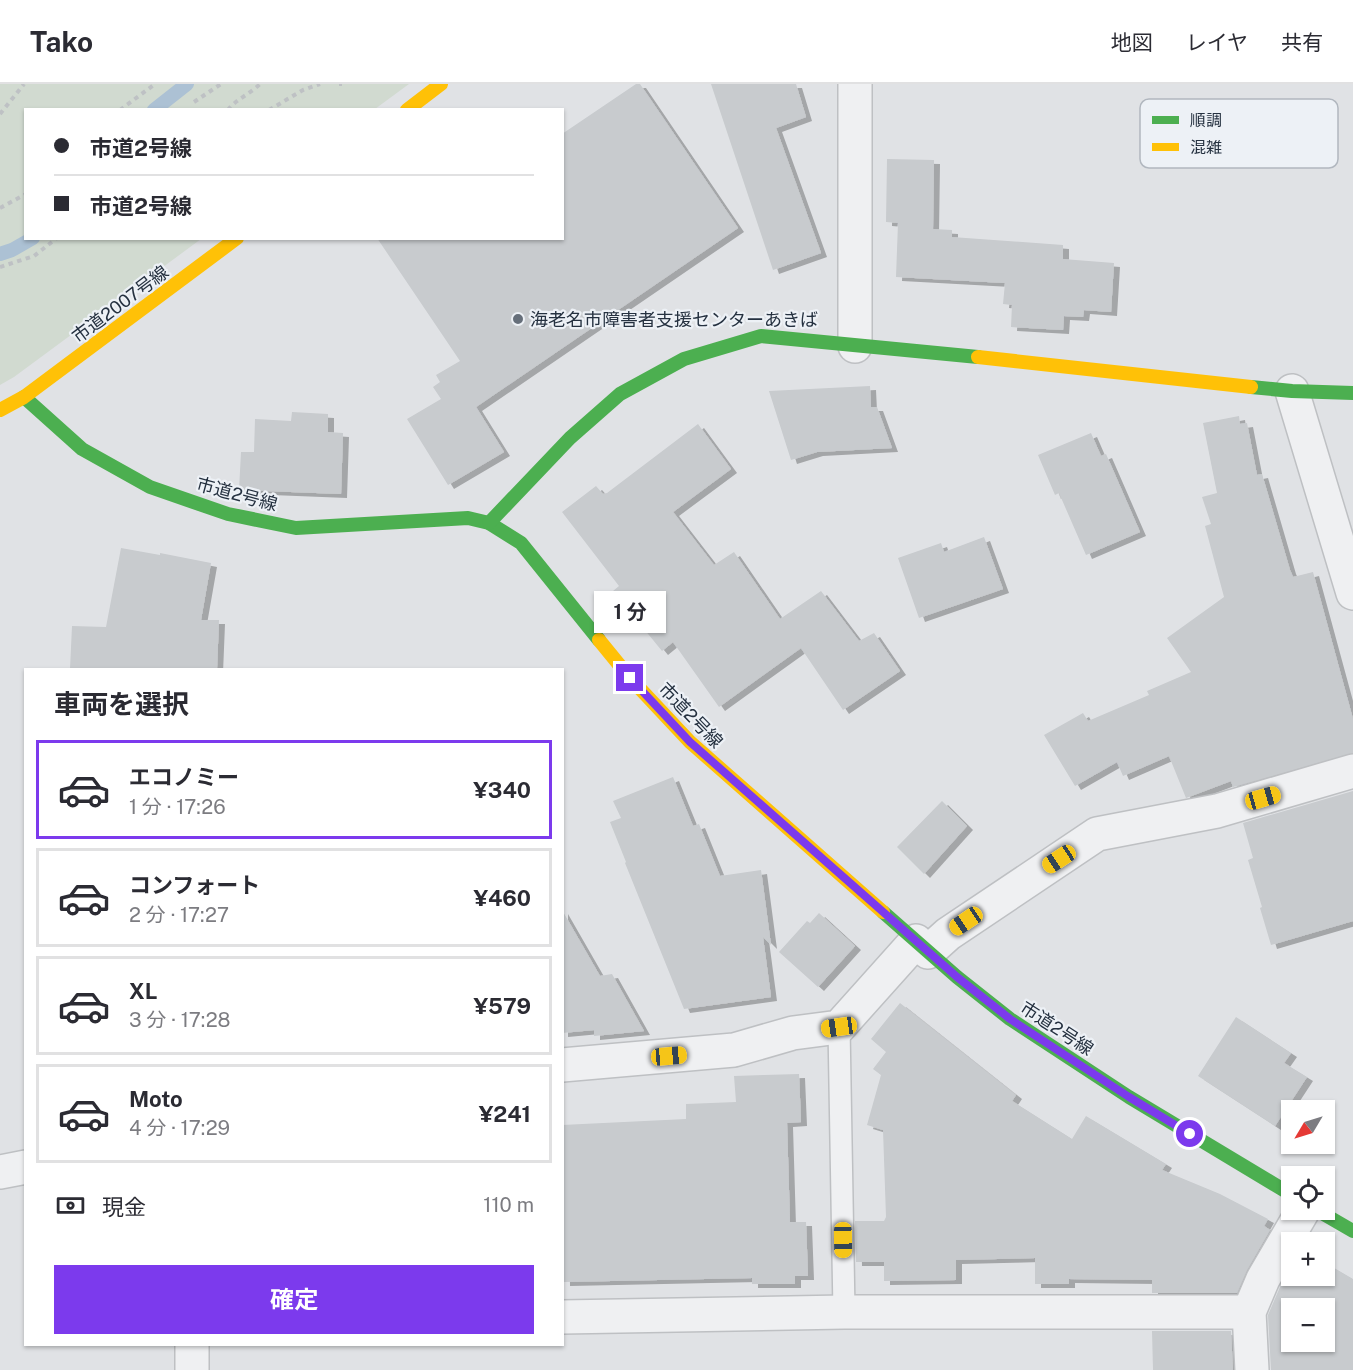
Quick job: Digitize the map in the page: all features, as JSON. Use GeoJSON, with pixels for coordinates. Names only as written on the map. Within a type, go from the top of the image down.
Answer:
{"type":"FeatureCollection","features":[{"type":"Feature","properties":{"kind":"street"},"geometry":{"type":"LineString","coordinates":[[410,108],[441,84]]}},
{"type":"Feature","properties":{"kind":"street"},"geometry":{"type":"LineString","coordinates":[[855,84],[855,346]]}},
{"type":"Feature","properties":{"kind":"street","name":"市道2007号線"},"geometry":{"type":"LineString","coordinates":[[24,397],[234,240]]}},
{"type":"Feature","properties":{"kind":"street"},"geometry":{"type":"LineString","coordinates":[[489,523],[570,438],[620,394],[684,359],[761,336],[1292,391],[1353,393]]}},
{"type":"Feature","properties":{"kind":"street"},"geometry":{"type":"LineString","coordinates":[[1292,391],[1353,593]]}},
{"type":"Feature","properties":{"kind":"street"},"geometry":{"type":"LineString","coordinates":[[0,410],[24,397]]}},
{"type":"Feature","properties":{"kind":"street","name":"市道2号線"},"geometry":{"type":"LineString","coordinates":[[24,397],[82,449],[150,487],[228,514],[296,528],[468,518],[489,523],[521,543],[630,678],[690,742],[922,947],[1010,1019],[1129,1097],[1281,1188]]}},
{"type":"Feature","properties":{"kind":"street"},"geometry":{"type":"LineString","coordinates":[[564,1065],[734,1050],[792,1033],[839,1027],[922,947],[948,934],[1097,834],[1217,811],[1353,771]]}},
{"type":"Feature","properties":{"kind":"street"},"geometry":{"type":"LineString","coordinates":[[0,1172],[24,1167]]}},
{"type":"Feature","properties":{"kind":"street"},"geometry":{"type":"LineString","coordinates":[[1252,1370],[1249,1312],[1263,1279],[1298,1220]]}},
{"type":"Feature","properties":{"kind":"street"},"geometry":{"type":"LineString","coordinates":[[1334,1220],[1353,1231]]}},
{"type":"Feature","properties":{"kind":"street"},"geometry":{"type":"LineString","coordinates":[[564,1317],[844,1311],[1249,1312]]}},
{"type":"Feature","properties":{"kind":"street"},"geometry":{"type":"LineString","coordinates":[[192,1346],[192,1370]]}},
{"type":"Feature","properties":{"kind":"lane"},"geometry":{"type":"LineString","coordinates":[[839,1027],[844,1311]]}},
{"type":"Feature","properties":{"kind":"path"},"geometry":{"type":"LineString","coordinates":[[0,114],[24,84]]}},
{"type":"Feature","properties":{"kind":"path"},"geometry":{"type":"LineString","coordinates":[[123,108],[155,84]]}},
{"type":"Feature","properties":{"kind":"path"},"geometry":{"type":"LineString","coordinates":[[194,102],[221,84]]}},
{"type":"Feature","properties":{"kind":"path"},"geometry":{"type":"LineString","coordinates":[[229,108],[251,94],[260,84]]}},
{"type":"Feature","properties":{"kind":"path"},"geometry":{"type":"LineString","coordinates":[[272,108],[303,90],[320,84]]}},
{"type":"Feature","properties":{"kind":"path"},"geometry":{"type":"LineString","coordinates":[[0,208],[24,195]]}},
{"type":"Feature","properties":{"kind":"path"},"geometry":{"type":"LineString","coordinates":[[0,267],[34,256],[55,240]]}},
{"type":"Feature","properties":{"kind":"shaded area"},"geometry":{"type":"Polygon","coordinates":[[[0,84],[409,84],[376,108],[24,108],[24,240],[200,240],[0,385],[0,84]]]}},
{"type":"Feature","properties":{"kind":"building","name":"海老名市障害者支援センターあきば"},"geometry":{"type":"Polygon","coordinates":[[[636,84],[640,84],[738,228],[476,407],[504,452],[448,485],[407,419],[441,399],[433,387],[440,382],[436,375],[460,361],[378,240],[564,240],[564,133],[636,84]]]}},
{"type":"Feature","properties":{"kind":"building"},"geometry":{"type":"Polygon","coordinates":[[[711,84],[796,84],[806,117],[776,128],[821,253],[773,270],[711,84]]]}},
{"type":"Feature","properties":{"kind":"building"},"geometry":{"type":"Polygon","coordinates":[[[887,159],[934,160],[933,229],[952,230],[952,237],[1063,245],[1063,259],[1114,263],[1111,312],[1084,310],[1083,317],[1064,316],[1063,330],[1011,327],[1012,305],[1003,304],[1005,283],[896,277],[898,223],[886,222],[887,159]]]}},
{"type":"Feature","properties":{"kind":"building"},"geometry":{"type":"Polygon","coordinates":[[[870,386],[871,407],[877,407],[892,448],[817,452],[791,460],[769,391],[870,386]]]}},
{"type":"Feature","properties":{"kind":"building"},"geometry":{"type":"Polygon","coordinates":[[[292,412],[328,414],[328,432],[343,433],[341,494],[239,490],[241,452],[254,452],[255,419],[291,421],[292,412]]]}},
{"type":"Feature","properties":{"kind":"building"},"geometry":{"type":"Polygon","coordinates":[[[1239,416],[1240,424],[1247,423],[1257,475],[1262,474],[1293,577],[1313,572],[1353,719],[1353,753],[1233,787],[1231,781],[1186,798],[1169,756],[1123,776],[1117,762],[1075,786],[1044,735],[1083,713],[1088,721],[1149,695],[1147,691],[1191,672],[1167,638],[1224,597],[1205,526],[1211,524],[1202,497],[1217,493],[1203,423],[1239,416]]]}},
{"type":"Feature","properties":{"kind":"building"},"geometry":{"type":"Polygon","coordinates":[[[698,424],[731,469],[673,512],[714,565],[734,552],[780,619],[821,591],[859,641],[874,633],[900,671],[843,710],[801,648],[719,707],[673,642],[662,651],[613,591],[619,586],[562,512],[596,486],[603,494],[607,493],[698,424]]]}},
{"type":"Feature","properties":{"kind":"building"},"geometry":{"type":"Polygon","coordinates":[[[1091,433],[1101,456],[1106,454],[1140,532],[1086,555],[1059,493],[1055,495],[1038,455],[1091,433]]]}},
{"type":"Feature","properties":{"kind":"building"},"geometry":{"type":"Polygon","coordinates":[[[984,537],[1003,589],[919,618],[898,558],[941,543],[944,552],[984,537]]]}},
{"type":"Feature","properties":{"kind":"building"},"geometry":{"type":"Polygon","coordinates":[[[121,548],[211,563],[201,620],[219,620],[217,668],[70,668],[72,626],[106,627],[121,548]]]}},
{"type":"Feature","properties":{"kind":"building"},"geometry":{"type":"Polygon","coordinates":[[[673,777],[693,826],[699,824],[720,876],[761,870],[771,945],[763,937],[771,997],[684,1009],[610,822],[621,818],[613,801],[673,777]]]}},
{"type":"Feature","properties":{"kind":"building"},"geometry":{"type":"Polygon","coordinates":[[[1353,791],[1353,921],[1271,945],[1248,860],[1253,858],[1243,823],[1353,791]]]}},
{"type":"Feature","properties":{"kind":"building"},"geometry":{"type":"Polygon","coordinates":[[[942,801],[967,826],[924,874],[897,847],[942,801]]]}},
{"type":"Feature","properties":{"kind":"building"},"geometry":{"type":"Polygon","coordinates":[[[564,913],[600,976],[612,974],[644,1031],[594,1036],[594,1030],[564,1033],[564,913]]]}},
{"type":"Feature","properties":{"kind":"building"},"geometry":{"type":"Polygon","coordinates":[[[819,913],[855,946],[818,987],[779,952],[807,921],[810,923],[819,913]]]}},
{"type":"Feature","properties":{"kind":"building"},"geometry":{"type":"Polygon","coordinates":[[[900,1003],[1016,1095],[1012,1101],[1072,1139],[1086,1116],[1166,1164],[1162,1170],[1220,1194],[1268,1219],[1264,1226],[1270,1230],[1247,1270],[1237,1293],[1152,1293],[1152,1280],[1069,1279],[1069,1284],[1035,1284],[1035,1258],[956,1260],[956,1280],[884,1281],[884,1262],[856,1262],[855,1221],[884,1221],[886,1217],[883,1130],[867,1125],[881,1075],[873,1069],[886,1052],[871,1039],[900,1003]]]}},
{"type":"Feature","properties":{"kind":"building"},"geometry":{"type":"Polygon","coordinates":[[[1236,1017],[1291,1053],[1284,1063],[1307,1077],[1292,1100],[1281,1100],[1281,1117],[1275,1126],[1198,1076],[1236,1017]]]}},
{"type":"Feature","properties":{"kind":"building"},"geometry":{"type":"Polygon","coordinates":[[[799,1074],[801,1122],[787,1123],[790,1222],[806,1222],[808,1276],[795,1276],[795,1284],[752,1284],[752,1278],[564,1282],[564,1125],[686,1119],[686,1104],[736,1102],[734,1076],[799,1074]]]}},
{"type":"Feature","properties":{"kind":"building"},"geometry":{"type":"Polygon","coordinates":[[[1335,1268],[1353,1279],[1353,1370],[1271,1370],[1268,1315],[1280,1287],[1335,1286],[1335,1268]]]}},
{"type":"Feature","properties":{"kind":"building"},"geometry":{"type":"Polygon","coordinates":[[[1152,1331],[1231,1331],[1233,1370],[1153,1370],[1152,1331]]]}},
{"type":"Feature","properties":{"kind":"waterway"},"geometry":{"type":"LineString","coordinates":[[157,108],[187,84]]}},
{"type":"Feature","properties":{"kind":"waterway"},"geometry":{"type":"LineString","coordinates":[[0,254],[30,240]]}},
{"type":"Feature","properties":{"kind":"traffic: fast"},"geometry":{"type":"LineString","coordinates":[[489,523],[570,438],[620,394],[684,359],[761,336],[978,357]]}},
{"type":"Feature","properties":{"kind":"traffic: fast"},"geometry":{"type":"LineString","coordinates":[[1251,387],[1353,393]]}},
{"type":"Feature","properties":{"kind":"traffic: fast"},"geometry":{"type":"LineString","coordinates":[[24,397],[82,449],[150,487],[228,514],[296,528],[468,518],[489,523],[521,543],[599,640]]}},
{"type":"Feature","properties":{"kind":"traffic: fast"},"geometry":{"type":"LineString","coordinates":[[883,912],[957,977],[1010,1019],[1129,1097],[1281,1188]]}},
{"type":"Feature","properties":{"kind":"traffic: fast"},"geometry":{"type":"LineString","coordinates":[[1334,1220],[1353,1231]]}},
{"type":"Feature","properties":{"kind":"traffic: slow"},"geometry":{"type":"LineString","coordinates":[[410,108],[441,84]]}},
{"type":"Feature","properties":{"kind":"traffic: slow"},"geometry":{"type":"LineString","coordinates":[[0,410],[24,397],[234,240]]}},
{"type":"Feature","properties":{"kind":"traffic: slow"},"geometry":{"type":"LineString","coordinates":[[978,357],[1251,387]]}},
{"type":"Feature","properties":{"kind":"traffic: slow"},"geometry":{"type":"LineString","coordinates":[[599,640],[630,678],[690,742],[883,912]]}},
{"type":"Feature","properties":{"kind":"place","name":"海老名市障害者支援センターあきば"},"geometry":{"type":"Point","coordinates":[518,319]}},
{"type":"Feature","properties":{"kind":"route"},"geometry":{"type":"LineString","coordinates":[[630,678],[690,742],[752,799],[957,977],[1010,1019],[1190,1134]]}}]}
